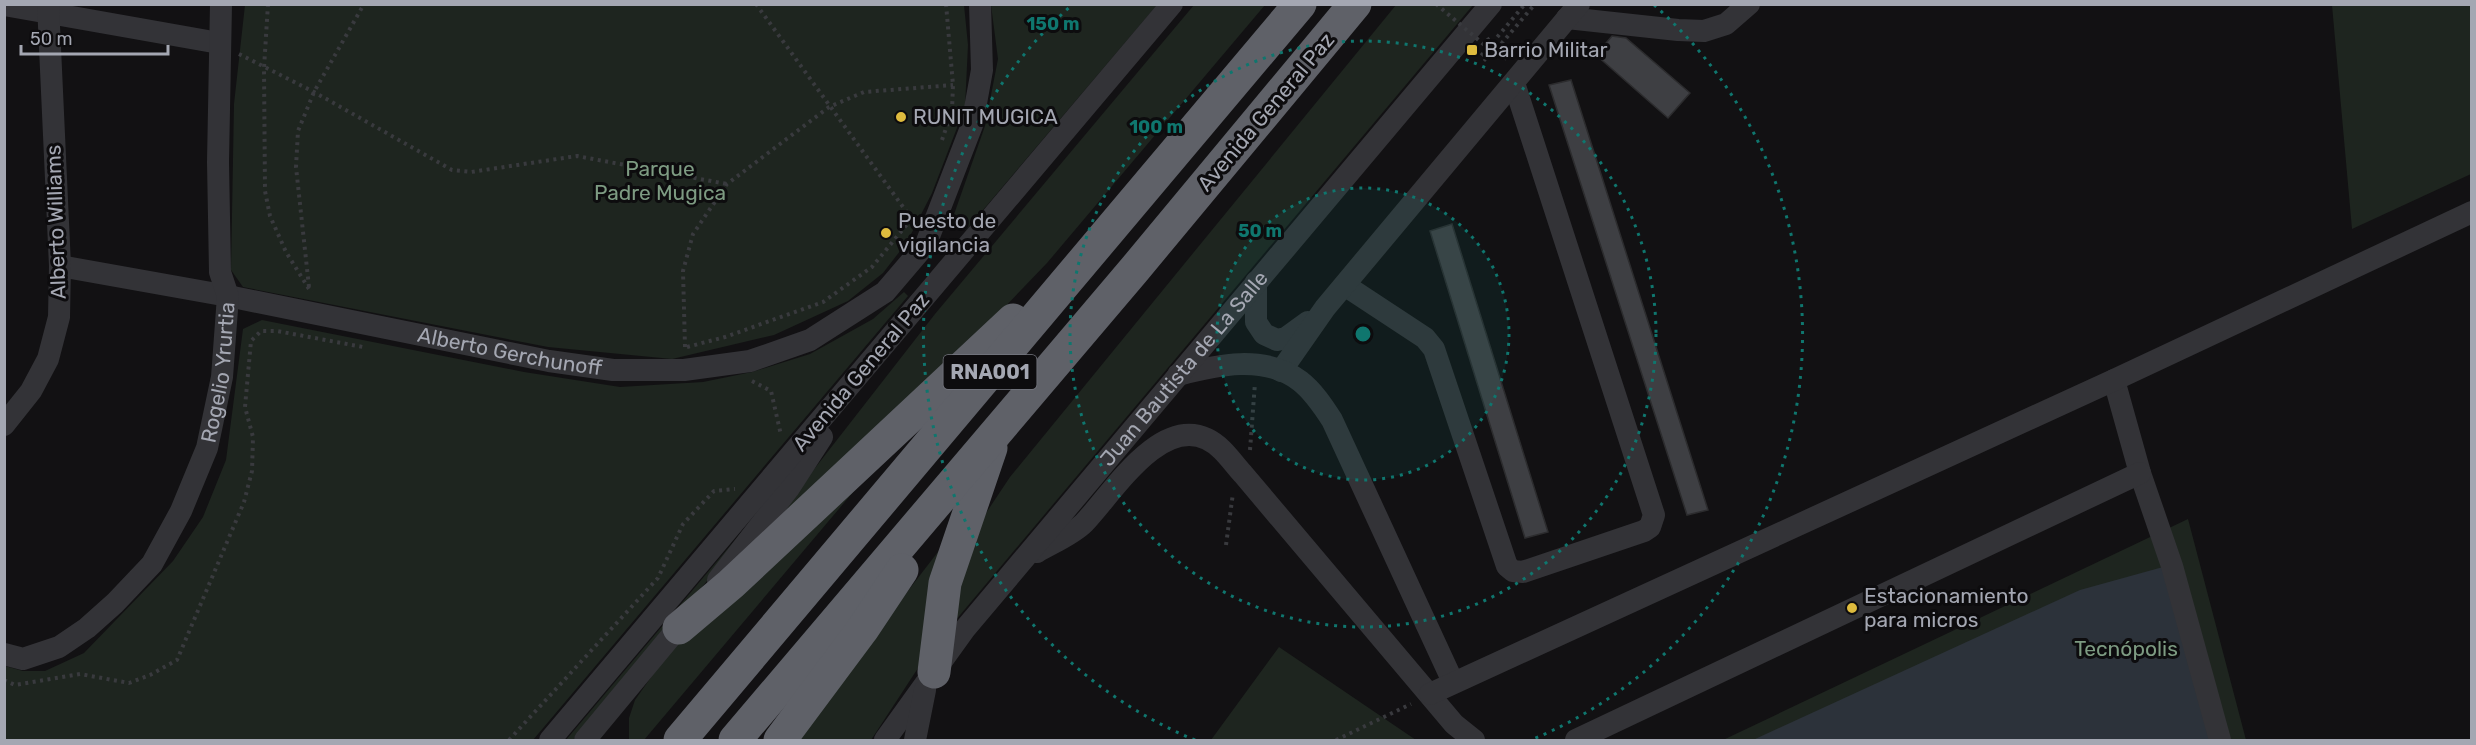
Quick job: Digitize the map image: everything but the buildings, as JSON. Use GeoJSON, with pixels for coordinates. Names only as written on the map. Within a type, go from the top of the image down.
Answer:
{"type":"FeatureCollection","features":[{"type":"Feature","properties":{"kind":"highway","name":"Avenida General Paz"},"geometry":{"type":"LineString","coordinates":[[680,741],[1300,4]]}},
{"type":"Feature","properties":{"kind":"highway","name":"Avenida General Paz"},"geometry":{"type":"LineString","coordinates":[[735,741],[1355,4]]}},
{"type":"Feature","properties":{"kind":"highway"},"geometry":{"type":"LineString","coordinates":[[679,628],[731,584],[973,355],[1095,247]]}},
{"type":"Feature","properties":{"kind":"highway"},"geometry":{"type":"LineString","coordinates":[[930,677],[945,583],[997,430]]}},
{"type":"Feature","properties":{"kind":"highway"},"geometry":{"type":"LineString","coordinates":[[780,741],[862,630],[997,430]]}},
{"type":"Feature","properties":{"kind":"street","name":"Rogelio Yrurtia"},"geometry":{"type":"LineString","coordinates":[[14,657],[59,647],[87,628],[115,603],[152,564],[181,511],[207,448],[222,377],[228,296],[220,272],[219,43],[221,4]]}},
{"type":"Feature","properties":{"kind":"street","name":"Alberto Gerchunoff"},"geometry":{"type":"LineString","coordinates":[[60,266],[228,296],[314,303],[549,362],[614,370],[684,370],[750,361],[810,340],[885,292],[926,244],[972,126],[982,69],[980,4]]}},
{"type":"Feature","properties":{"kind":"street","name":"Avenida General Paz"},"geometry":{"type":"LineString","coordinates":[[550,741],[1172,4]]}},
{"type":"Feature","properties":{"kind":"street","name":"Juan Bautista de La Salle"},"geometry":{"type":"LineString","coordinates":[[885,741],[964,630],[1491,4]]}},
{"type":"Feature","properties":{"kind":"street"},"geometry":{"type":"LineString","coordinates":[[1281,371],[1325,308],[1346,286],[1573,11],[1678,30],[1704,31],[1726,24],[1749,4]]}},
{"type":"Feature","properties":{"kind":"street"},"geometry":{"type":"LineString","coordinates":[[4,5],[47,9],[219,43]]}},
{"type":"Feature","properties":{"kind":"street","name":"Alberto Williams"},"geometry":{"type":"LineString","coordinates":[[4,425],[31,391],[48,360],[58,318],[60,266],[47,9]]}},
{"type":"Feature","properties":{"kind":"street"},"geometry":{"type":"LineString","coordinates":[[1346,286],[1425,338],[1434,349],[1507,566],[1514,571],[1523,572],[1644,531],[1650,526],[1654,516],[1514,82]]}},
{"type":"Feature","properties":{"kind":"street"},"geometry":{"type":"LineString","coordinates":[[1430,694],[2114,380],[2472,212]]}},
{"type":"Feature","properties":{"kind":"street"},"geometry":{"type":"LineString","coordinates":[[926,244],[950,266]]}},
{"type":"Feature","properties":{"kind":"street"},"geometry":{"type":"LineString","coordinates":[[1256,282],[1256,322],[1264,334],[1277,340],[1286,338],[1325,308]]}},
{"type":"Feature","properties":{"kind":"street"},"geometry":{"type":"LineString","coordinates":[[585,741],[679,628],[789,488],[873,358]]}},
{"type":"Feature","properties":{"kind":"street"},"geometry":{"type":"LineString","coordinates":[[1178,375],[1223,364],[1257,365],[1281,371],[1299,380],[1316,396],[1332,420],[1453,682]]}},
{"type":"Feature","properties":{"kind":"street"},"geometry":{"type":"LineString","coordinates":[[2114,380],[2140,473],[2172,566],[2220,741]]}},
{"type":"Feature","properties":{"kind":"street"},"geometry":{"type":"LineString","coordinates":[[1020,562],[1082,526],[1148,452],[1178,435],[1206,438],[1217,445],[1243,474],[1454,724],[1474,741]]}},
{"type":"Feature","properties":{"kind":"street"},"geometry":{"type":"LineString","coordinates":[[1576,741],[2140,473]]}},
{"type":"Feature","properties":{"kind":"street"},"geometry":{"type":"LineString","coordinates":[[915,741],[930,677]]}},
{"type":"Feature","properties":{"kind":"path"},"geometry":{"type":"LineString","coordinates":[[268,4],[264,68],[265,192],[270,216],[286,252],[309,289],[314,303]]}},
{"type":"Feature","properties":{"kind":"path"},"geometry":{"type":"LineString","coordinates":[[314,303],[309,289],[296,167],[298,131],[314,92],[364,4]]}},
{"type":"Feature","properties":{"kind":"path"},"geometry":{"type":"LineString","coordinates":[[756,4],[912,219]]}},
{"type":"Feature","properties":{"kind":"path"},"geometry":{"type":"LineString","coordinates":[[940,145],[952,111],[953,85],[946,4]]}},
{"type":"Feature","properties":{"kind":"path"},"geometry":{"type":"LineString","coordinates":[[1436,4],[1488,48]]}},
{"type":"Feature","properties":{"kind":"path"},"geometry":{"type":"LineString","coordinates":[[1525,4],[1481,56],[1487,61],[1534,4]]}},
{"type":"Feature","properties":{"kind":"path"},"geometry":{"type":"LineString","coordinates":[[219,43],[314,92],[452,170],[471,172],[577,156],[727,184]]}},
{"type":"Feature","properties":{"kind":"path"},"geometry":{"type":"LineString","coordinates":[[1496,50],[1501,54]]}},
{"type":"Feature","properties":{"kind":"path"},"geometry":{"type":"LineString","coordinates":[[685,347],[683,271],[693,234],[727,184],[829,107],[864,92],[953,85]]}},
{"type":"Feature","properties":{"kind":"path"},"geometry":{"type":"LineString","coordinates":[[674,348],[725,337],[823,302],[872,267],[912,219],[920,201],[941,208]]}},
{"type":"Feature","properties":{"kind":"path"},"geometry":{"type":"LineString","coordinates":[[4,680],[15,684],[80,674],[129,683],[150,675],[177,660],[244,502],[252,471],[253,437],[245,407],[251,340],[261,331],[277,331],[373,348]]}},
{"type":"Feature","properties":{"kind":"path"},"geometry":{"type":"LineString","coordinates":[[748,379],[771,391],[782,439]]}},
{"type":"Feature","properties":{"kind":"path"},"geometry":{"type":"LineString","coordinates":[[509,741],[658,578],[683,524],[714,491],[735,489],[743,480]]}},
{"type":"Feature","properties":{"kind":"path"},"geometry":{"type":"LineString","coordinates":[[1336,741],[1430,694]]}},
{"type":"Feature","properties":{"kind":"green space","name":"Parque Padre Mugica"},"geometry":{"type":"Polygon","coordinates":[[[245,5],[964,5],[968,45],[965,107],[932,193],[907,242],[883,273],[848,301],[774,335],[672,359],[548,347],[243,287],[231,270],[234,104],[245,5]]]}},
{"type":"Feature","properties":{"kind":"green space"},"geometry":{"type":"Polygon","coordinates":[[[991,5],[1157,5],[966,230],[955,229],[951,223],[985,126],[998,59],[991,5]]]}},
{"type":"Feature","properties":{"kind":"green space"},"geometry":{"type":"Polygon","coordinates":[[[1194,5],[1265,5],[1047,263],[978,335],[752,549],[935,314],[1194,5]]]}},
{"type":"Feature","properties":{"kind":"green space"},"geometry":{"type":"Polygon","coordinates":[[[1396,5],[1473,5],[955,621],[956,585],[986,513],[1010,477],[1396,5]]]}},
{"type":"Feature","properties":{"kind":"green space"},"geometry":{"type":"Polygon","coordinates":[[[2332,5],[2471,5],[2471,174],[2352,229],[2332,5]]]}},
{"type":"Feature","properties":{"kind":"green space"},"geometry":{"type":"Polygon","coordinates":[[[904,292],[908,296],[533,740],[5,740],[5,666],[23,671],[45,671],[84,653],[173,561],[203,517],[226,460],[243,329],[262,320],[524,372],[620,387],[703,382],[752,372],[810,354],[873,319],[904,292]]]}},
{"type":"Feature","properties":{"kind":"green space"},"geometry":{"type":"Polygon","coordinates":[[[881,459],[644,740],[629,740],[629,718],[635,700],[673,646],[881,459]]]}},
{"type":"Feature","properties":{"kind":"green space","name":"Tecnópolis"},"geometry":{"type":"Polygon","coordinates":[[[2188,519],[2246,740],[1723,740],[2188,519]]]}},
{"type":"Feature","properties":{"kind":"green space"},"geometry":{"type":"Polygon","coordinates":[[[746,527],[750,530],[573,740],[566,740],[746,527]]]}},
{"type":"Feature","properties":{"kind":"green space"},"geometry":{"type":"Polygon","coordinates":[[[941,548],[920,665],[871,740],[793,740],[941,548]]]}},
{"type":"Feature","properties":{"kind":"green space"},"geometry":{"type":"Polygon","coordinates":[[[1279,647],[1416,740],[1211,740],[1279,647]]]}},
{"type":"Feature","properties":{"kind":"shaded area","name":"Tecnópolis"},"geometry":{"type":"Polygon","coordinates":[[[2163,567],[2210,740],[1753,740],[2080,590],[2163,567]]]}},
{"type":"Feature","properties":{"kind":"place","name":"Barrio Militar"},"geometry":{"type":"Point","coordinates":[1472,50]}},
{"type":"Feature","properties":{"kind":"place","name":"RUNIT MUGICA"},"geometry":{"type":"Point","coordinates":[901,117]}},
{"type":"Feature","properties":{"kind":"place","name":"Puesto de vigilancia"},"geometry":{"type":"Point","coordinates":[886,233]}},
{"type":"Feature","properties":{"kind":"place","name":"Estacionamiento para micros"},"geometry":{"type":"Point","coordinates":[1852,608]}}]}
